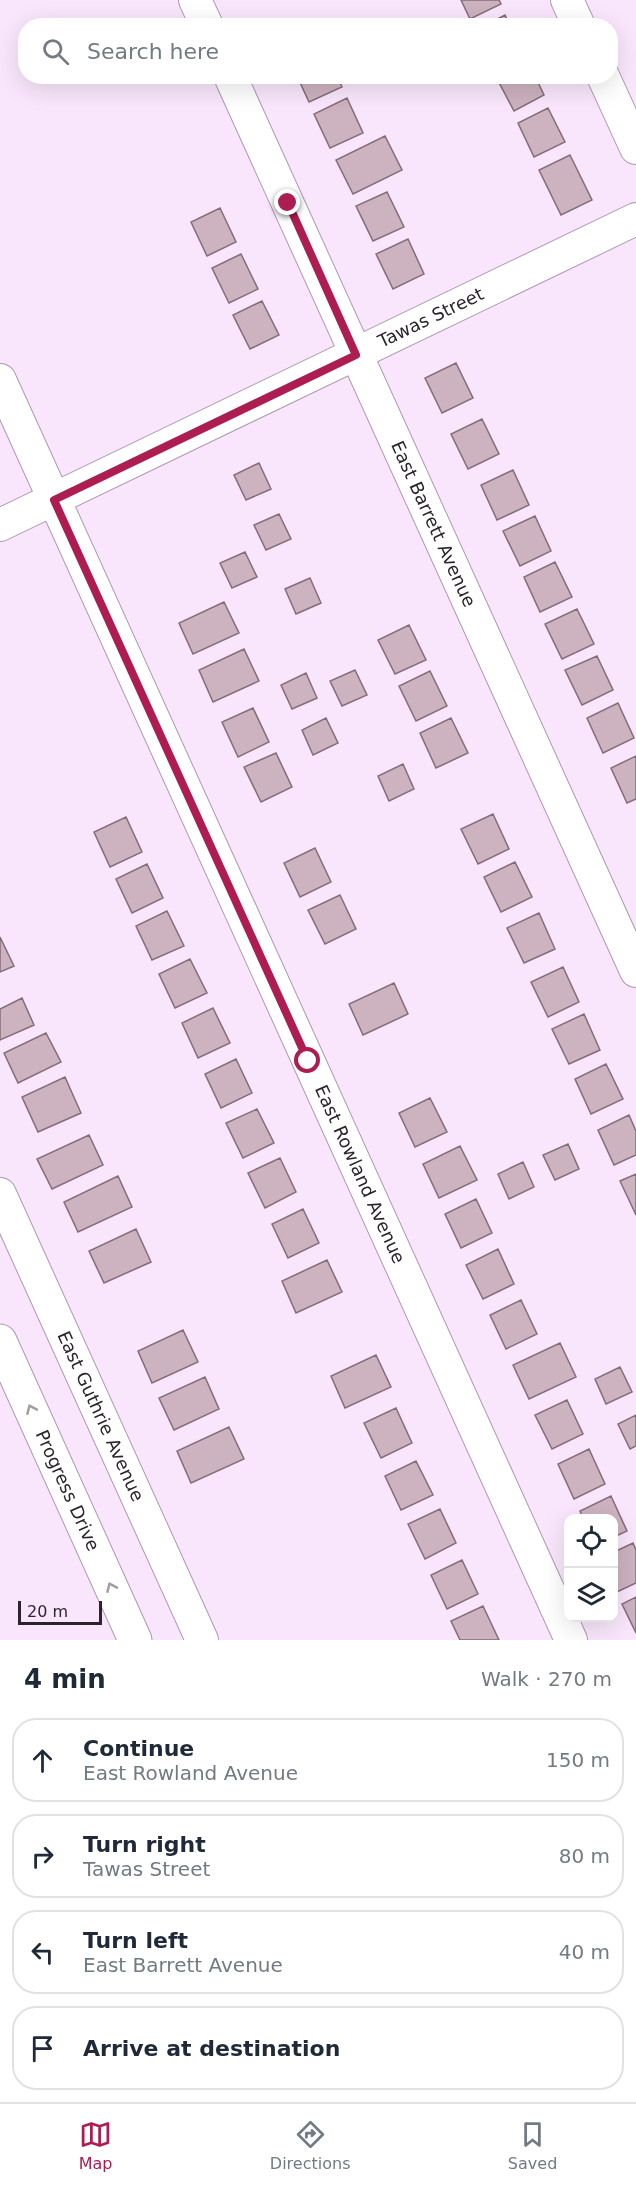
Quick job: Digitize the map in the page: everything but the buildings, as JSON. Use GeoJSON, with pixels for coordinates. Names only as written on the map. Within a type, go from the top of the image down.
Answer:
{"type":"FeatureCollection","features":[{"type":"Feature","properties":{"kind":"main road","name":"Progress Drive"},"geometry":{"type":"LineString","coordinates":[[0,1341],[135,1640]]}},
{"type":"Feature","properties":{"kind":"street"},"geometry":{"type":"LineString","coordinates":[[195,0],[203,18]]}},
{"type":"Feature","properties":{"kind":"street"},"geometry":{"type":"LineString","coordinates":[[567,0],[575,18]]}},
{"type":"Feature","properties":{"kind":"street","name":"East Barrett Avenue"},"geometry":{"type":"LineString","coordinates":[[234,84],[636,971]]}},
{"type":"Feature","properties":{"kind":"street"},"geometry":{"type":"LineString","coordinates":[[607,84],[636,148]]}},
{"type":"Feature","properties":{"kind":"street","name":"Tawas Street"},"geometry":{"type":"LineString","coordinates":[[0,525],[636,219]]}},
{"type":"Feature","properties":{"kind":"street","name":"East Rowland Avenue"},"geometry":{"type":"LineString","coordinates":[[0,380],[571,1640]]}},
{"type":"Feature","properties":{"kind":"street","name":"East Guthrie Avenue"},"geometry":{"type":"LineString","coordinates":[[0,1194],[202,1640]]}},
{"type":"Feature","properties":{"kind":"route"},"geometry":{"type":"LineString","coordinates":[[288,203],[356,355],[54,500],[308,1061]]}}]}
